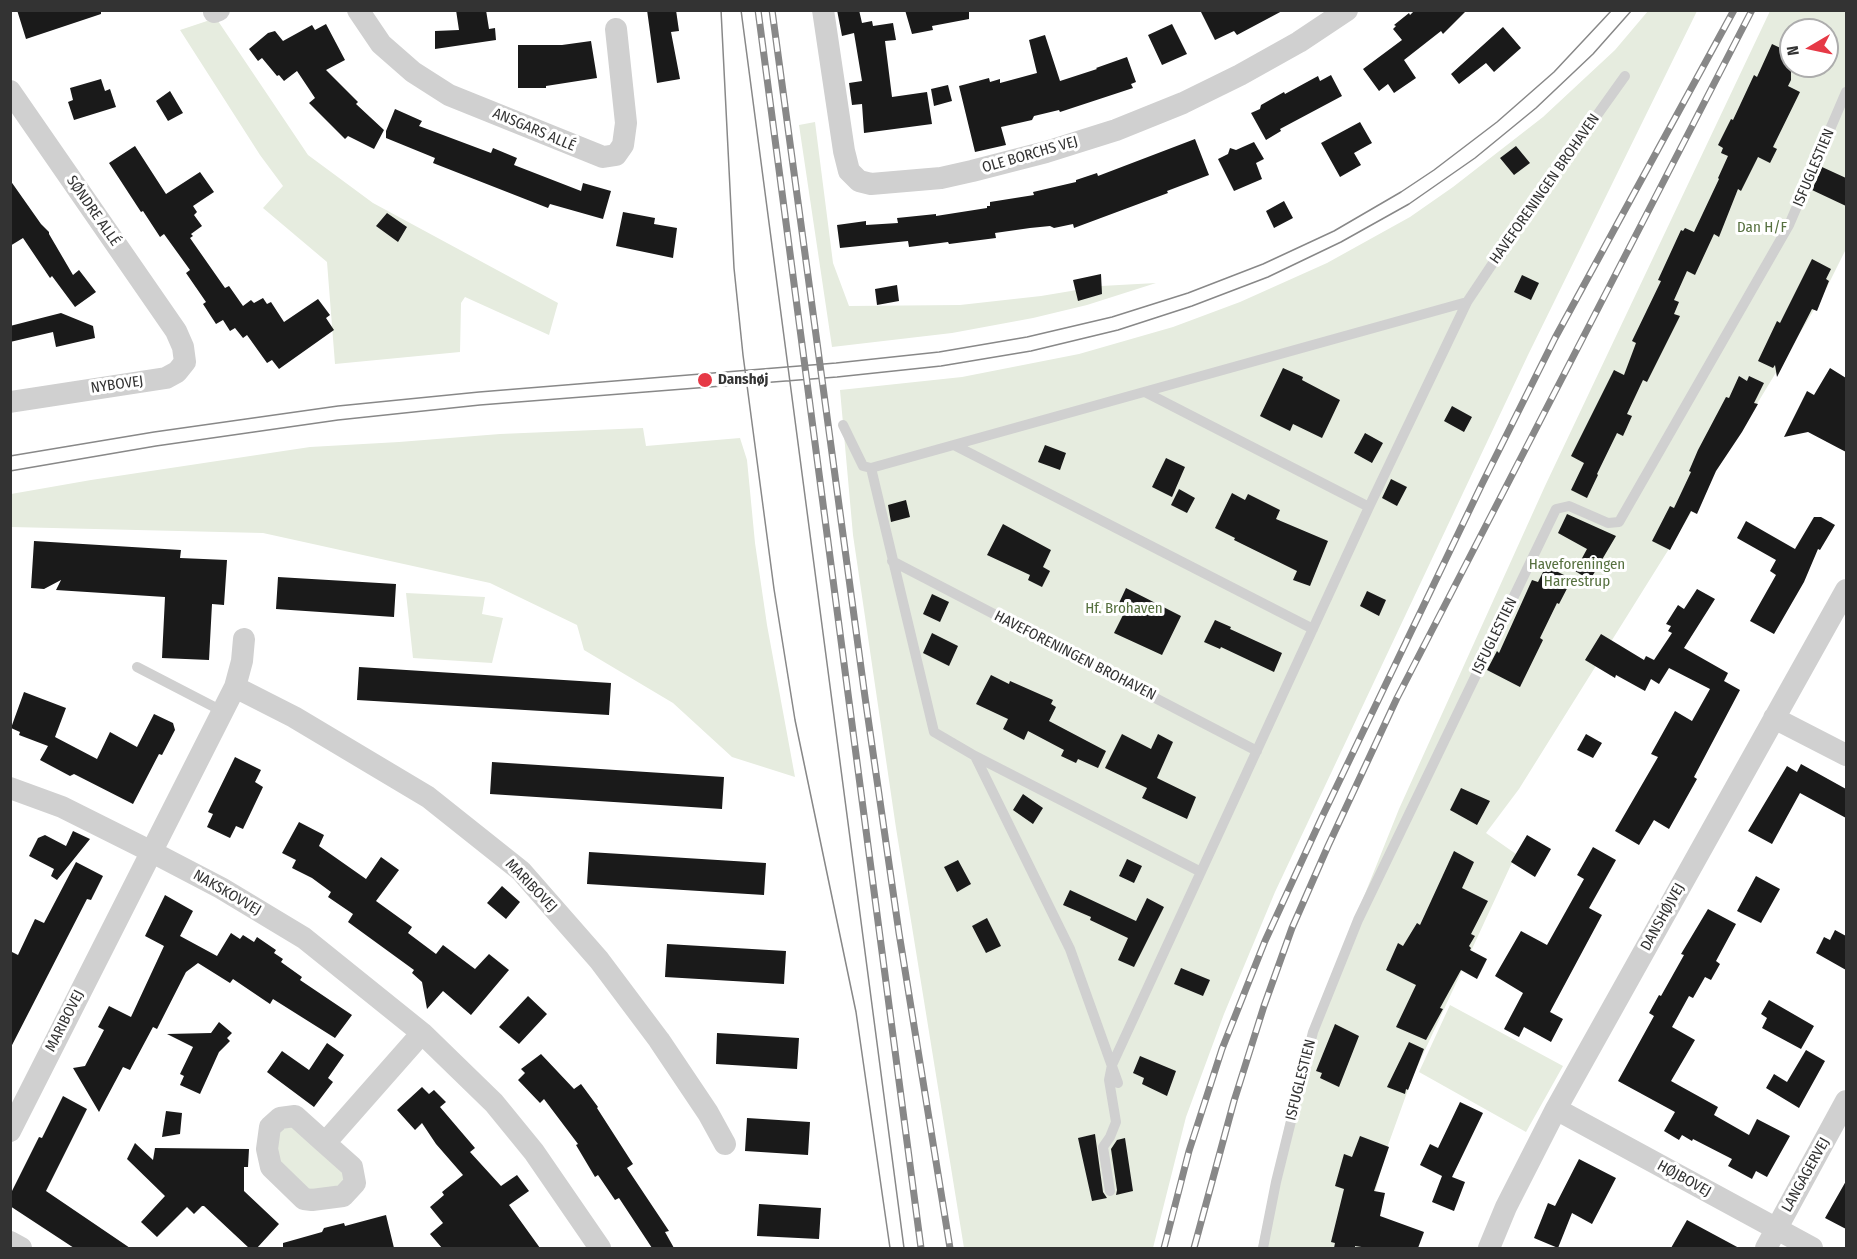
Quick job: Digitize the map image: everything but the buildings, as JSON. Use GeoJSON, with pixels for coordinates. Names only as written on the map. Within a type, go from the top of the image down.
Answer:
{"type":"FeatureCollection","features":[{"type":"Feature","properties":{"kind":"street","name":"ANSGARS ALLÉ"},"geometry":{"type":"LineString","coordinates":[[358,10],[381,44],[413,72],[449,95],[603,157],[616,155],[623,145],[626,123],[616,29]]}},
{"type":"Feature","properties":{"kind":"street","name":"OLE BORCHS VEJ"},"geometry":{"type":"LineString","coordinates":[[823,10],[849,171],[860,181],[871,184],[941,178],[1046,152],[1116,130],[1183,103],[1240,75],[1299,42],[1347,10]]}},
{"type":"Feature","properties":{"kind":"street","name":"SØNDRE ALLÉ"},"geometry":{"type":"LineString","coordinates":[[10,91],[176,331]]}},
{"type":"Feature","properties":{"kind":"street","name":"NYBOVEJ"},"geometry":{"type":"LineString","coordinates":[[10,402],[166,378],[177,372],[185,362],[183,348],[176,331]]}},
{"type":"Feature","properties":{"kind":"street","name":"DANSHØJVEJ"},"geometry":{"type":"LineString","coordinates":[[1489,1248],[1506,1207],[1556,1109],[1846,590]]}},
{"type":"Feature","properties":{"kind":"street","name":"MARIBOVEJ"},"geometry":{"type":"LineString","coordinates":[[10,1131],[235,687],[242,661],[244,639]]}},
{"type":"Feature","properties":{"kind":"street","name":"MARIBOVEJ"},"geometry":{"type":"LineString","coordinates":[[235,687],[294,717],[428,797],[521,871],[599,960],[652,1031],[708,1113],[724,1144]]}},
{"type":"Feature","properties":{"kind":"street"},"geometry":{"type":"LineString","coordinates":[[1774,718],[1846,755]]}},
{"type":"Feature","properties":{"kind":"street","name":"NAKSKOVVEJ"},"geometry":{"type":"LineString","coordinates":[[10,788],[62,807],[152,852],[221,888],[304,938],[422,1034],[494,1103],[527,1144],[600,1248]]}},
{"type":"Feature","properties":{"kind":"street"},"geometry":{"type":"LineString","coordinates":[[325,1143],[422,1034]]}},
{"type":"Feature","properties":{"kind":"street","name":"LANGAGERVEJ"},"geometry":{"type":"LineString","coordinates":[[1771,1239],[1846,1101]]}},
{"type":"Feature","properties":{"kind":"street","name":"HØJBOVEJ"},"geometry":{"type":"LineString","coordinates":[[1556,1109],[1771,1239],[1812,1248]]}},
{"type":"Feature","properties":{"kind":"street"},"geometry":{"type":"LineString","coordinates":[[10,1242],[21,1248]]}},
{"type":"Feature","properties":{"kind":"lane","name":"HAVEFORENINGEN BROHAVEN"},"geometry":{"type":"LineString","coordinates":[[1110,1191],[1103,1148],[1116,1122],[1109,1080],[1112,1065],[1369,507],[1467,302],[1515,230],[1625,76]]}},
{"type":"Feature","properties":{"kind":"lane","name":"ISFUGLESTIEN"},"geometry":{"type":"LineString","coordinates":[[1263,1248],[1276,1182],[1313,1032],[1358,920],[1556,509],[1569,506],[1608,523],[1619,522],[1789,225],[1846,92]]}},
{"type":"Feature","properties":{"kind":"lane"},"geometry":{"type":"LineString","coordinates":[[843,425],[863,466],[871,468],[1467,302]]}},
{"type":"Feature","properties":{"kind":"lane"},"geometry":{"type":"LineString","coordinates":[[1145,392],[1369,507]]}},
{"type":"Feature","properties":{"kind":"lane"},"geometry":{"type":"LineString","coordinates":[[954,445],[1313,629]]}},
{"type":"Feature","properties":{"kind":"lane"},"geometry":{"type":"LineString","coordinates":[[871,468],[934,732],[975,756],[1201,872]]}},
{"type":"Feature","properties":{"kind":"lane","name":"HAVEFORENINGEN BROHAVEN"},"geometry":{"type":"LineString","coordinates":[[892,561],[1257,751]]}},
{"type":"Feature","properties":{"kind":"lane"},"geometry":{"type":"LineString","coordinates":[[137,667],[222,711]]}},
{"type":"Feature","properties":{"kind":"lane","name":"HAVEFORENINGEN BROHAVEN"},"geometry":{"type":"LineString","coordinates":[[975,756],[1070,949],[1118,1083]]}},
{"type":"Feature","properties":{"kind":"green space","name":"Hf. Brohaven"},"geometry":{"type":"Polygon","coordinates":[[[1648,11],[1697,11],[1528,355],[1275,892],[1224,1014],[1186,1117],[1153,1248],[964,1248],[896,828],[853,535],[840,390],[962,377],[1079,354],[1173,327],[1240,302],[1327,263],[1410,217],[1453,187],[1543,117],[1615,50],[1648,11]]]}},
{"type":"Feature","properties":{"kind":"green space"},"geometry":{"type":"Polygon","coordinates":[[[1770,11],[1846,11],[1846,249],[1823,295],[1672,544],[1519,789],[1486,833],[1516,854],[1413,1076],[1387,1148],[1360,1248],[1258,1248],[1288,1112],[1310,1031],[1399,809],[1545,486],[1770,11]]]}},
{"type":"Feature","properties":{"kind":"green space"},"geometry":{"type":"Polygon","coordinates":[[[216,18],[308,155],[373,203],[558,303],[549,335],[465,297],[461,303],[460,352],[335,364],[327,262],[263,208],[283,186],[260,155],[180,30],[216,18]]]}},
{"type":"Feature","properties":{"kind":"green space"},"geometry":{"type":"Polygon","coordinates":[[[815,122],[833,263],[849,306],[960,305],[1041,296],[1101,286],[1156,283],[1087,305],[1033,318],[952,333],[832,347],[799,125],[815,122]]]}},
{"type":"Feature","properties":{"kind":"green space"},"geometry":{"type":"Polygon","coordinates":[[[643,428],[646,446],[740,438],[747,460],[755,543],[767,625],[795,777],[732,757],[673,703],[584,650],[577,625],[490,583],[263,533],[11,527],[11,494],[91,480],[310,447],[500,434],[643,428]]]}},
{"type":"Feature","properties":{"kind":"green space"},"geometry":{"type":"Polygon","coordinates":[[[406,593],[485,597],[482,614],[503,618],[492,663],[413,658],[406,593]]]}},
{"type":"Feature","properties":{"kind":"green space"},"geometry":{"type":"Polygon","coordinates":[[[1450,1005],[1563,1066],[1526,1132],[1419,1072],[1450,1005]]]}},
{"type":"Feature","properties":{"kind":"green space"},"geometry":{"type":"Polygon","coordinates":[[[292,1125],[344,1172],[344,1180],[340,1188],[311,1193],[272,1159],[277,1132],[292,1125]]]}},
{"type":"Feature","properties":{"kind":"tram line"},"geometry":{"type":"LineString","coordinates":[[721,10],[734,268],[743,355],[774,589],[795,720],[856,1012],[890,1248]]}},
{"type":"Feature","properties":{"kind":"tram line"},"geometry":{"type":"LineString","coordinates":[[741,10],[904,1248]]}},
{"type":"Feature","properties":{"kind":"tram line"},"geometry":{"type":"LineString","coordinates":[[10,456],[154,432],[338,406],[939,352],[1027,337],[1112,317],[1188,293],[1263,264],[1334,231],[1401,192],[1497,122],[1554,72],[1612,10]]}},
{"type":"Feature","properties":{"kind":"tram line"},"geometry":{"type":"LineString","coordinates":[[10,471],[156,446],[338,420],[480,405],[837,377],[941,366],[1031,351],[1118,330],[1192,306],[1268,277],[1341,242],[1409,204],[1475,158],[1536,108],[1593,54],[1632,10]]}},
{"type":"Feature","properties":{"kind":"railway"},"geometry":{"type":"LineString","coordinates":[[758,10],[921,1248]]}},
{"type":"Feature","properties":{"kind":"railway"},"geometry":{"type":"LineString","coordinates":[[772,10],[865,697],[899,933],[950,1248]]}},
{"type":"Feature","properties":{"kind":"railway"},"geometry":{"type":"LineString","coordinates":[[1164,1248],[1189,1151],[1222,1049],[1265,941],[1322,817],[1555,338],[1734,10]]}},
{"type":"Feature","properties":{"kind":"railway"},"geometry":{"type":"LineString","coordinates":[[1194,1248],[1234,1101],[1264,1006],[1292,928],[1328,846],[1397,698],[1752,10]]}},
{"type":"Feature","properties":{"kind":"place","name":"Danshøj"},"geometry":{"type":"Point","coordinates":[705,380]}},
{"type":"Feature","properties":{"kind":"park label","name":"Dan H/F"},"geometry":{"type":"Point","coordinates":[1762,228]}},
{"type":"Feature","properties":{"kind":"park label","name":"Haveforeningen Harrestrup"},"geometry":{"type":"Point","coordinates":[1577,574]}}]}
